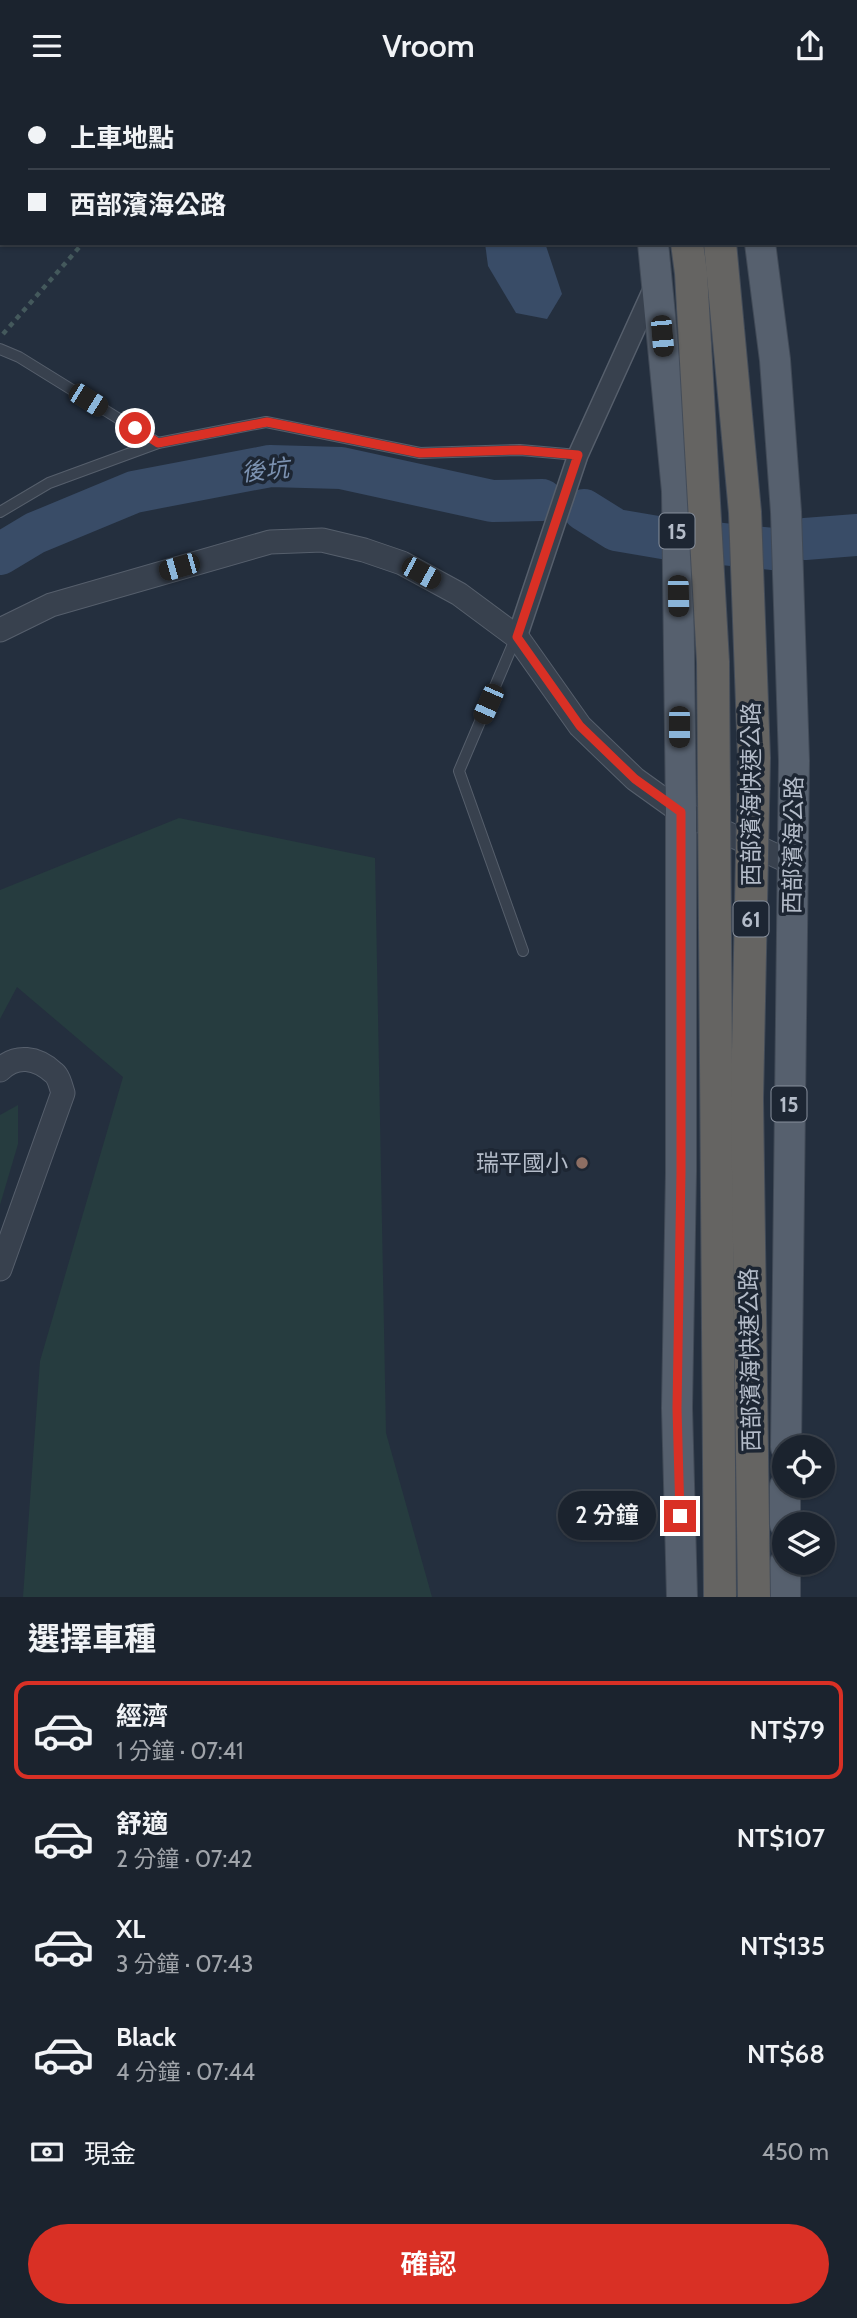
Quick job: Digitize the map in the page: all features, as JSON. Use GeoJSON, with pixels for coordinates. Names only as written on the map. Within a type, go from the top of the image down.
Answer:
{"type":"FeatureCollection","features":[{"type":"Feature","properties":{"kind":"highway","name":"西部濱海快速公路"},"geometry":{"type":"LineString","coordinates":[[687,245],[713,662],[720,1597]]}},
{"type":"Feature","properties":{"kind":"highway","name":"西部濱海快速公路"},"geometry":{"type":"LineString","coordinates":[[720,245],[745,512],[754,758],[747,1099],[754,1597]]}},
{"type":"Feature","properties":{"kind":"main road","name":"15"},"geometry":{"type":"LineString","coordinates":[[653,245],[677,491],[681,812],[681,1172],[677,1408],[682,1597]]}},
{"type":"Feature","properties":{"kind":"main road","name":"西部濱海公路"},"geometry":{"type":"LineString","coordinates":[[760,245],[775,360],[786,512],[794,761],[786,1435]]}},
{"type":"Feature","properties":{"kind":"main road"},"geometry":{"type":"LineString","coordinates":[[785,1575],[785,1597]]}},
{"type":"Feature","properties":{"kind":"street"},"geometry":{"type":"LineString","coordinates":[[517,637],[578,455],[656,280]]}},
{"type":"Feature","properties":{"kind":"street"},"geometry":{"type":"LineString","coordinates":[[0,630],[51,605],[270,542],[322,540],[365,550],[402,563],[459,594],[517,637],[580,726],[635,779],[681,812],[794,864]]}},
{"type":"Feature","properties":{"kind":"street"},"geometry":{"type":"LineString","coordinates":[[0,1070],[10,1060],[28,1058],[55,1073],[63,1093],[0,1269]]}},
{"type":"Feature","properties":{"kind":"lane"},"geometry":{"type":"LineString","coordinates":[[0,349],[19,356],[158,443]]}},
{"type":"Feature","properties":{"kind":"lane"},"geometry":{"type":"LineString","coordinates":[[0,512],[49,483],[158,443],[267,422],[420,453],[520,450],[578,455]]}},
{"type":"Feature","properties":{"kind":"lane"},"geometry":{"type":"LineString","coordinates":[[517,637],[459,771],[523,951]]}},
{"type":"Feature","properties":{"kind":"path"},"geometry":{"type":"LineString","coordinates":[[0,337],[81,245]]}},
{"type":"Feature","properties":{"kind":"green space"},"geometry":{"type":"Polygon","coordinates":[[[179,818],[375,858],[386,1433],[432,1597],[23,1597],[40,1361],[123,1077],[17,987],[0,1019],[0,890],[179,818]]]}},
{"type":"Feature","properties":{"kind":"green space"},"geometry":{"type":"Polygon","coordinates":[[[18,1105],[18,1144],[0,1205],[0,1115],[18,1105]]]}},
{"type":"Feature","properties":{"kind":"water"},"geometry":{"type":"Polygon","coordinates":[[[485,245],[546,245],[562,294],[547,319],[516,313],[488,266],[485,245]]]}},
{"type":"Feature","properties":{"kind":"waterway","name":"後坑"},"geometry":{"type":"LineString","coordinates":[[0,554],[35,533],[134,492],[270,466],[341,468],[492,501],[542,500]]}},
{"type":"Feature","properties":{"kind":"waterway","name":"後坑"},"geometry":{"type":"LineString","coordinates":[[584,510],[616,530],[663,538]]}},
{"type":"Feature","properties":{"kind":"waterway","name":"後坑"},"geometry":{"type":"LineString","coordinates":[[805,539],[857,535]]}},
{"type":"Feature","properties":{"kind":"waterway","name":"後坑"},"geometry":{"type":"LineString","coordinates":[[692,541],[773,549]]}},
{"type":"Feature","properties":{"kind":"place","name":"瑞平國小"},"geometry":{"type":"Point","coordinates":[582,1163]}},
{"type":"Feature","properties":{"kind":"route"},"geometry":{"type":"LineString","coordinates":[[135,428],[158,443],[267,422],[420,453],[520,450],[578,455],[517,637],[580,726],[635,779],[681,812],[681,1172],[677,1408],[680,1516]]}}]}
